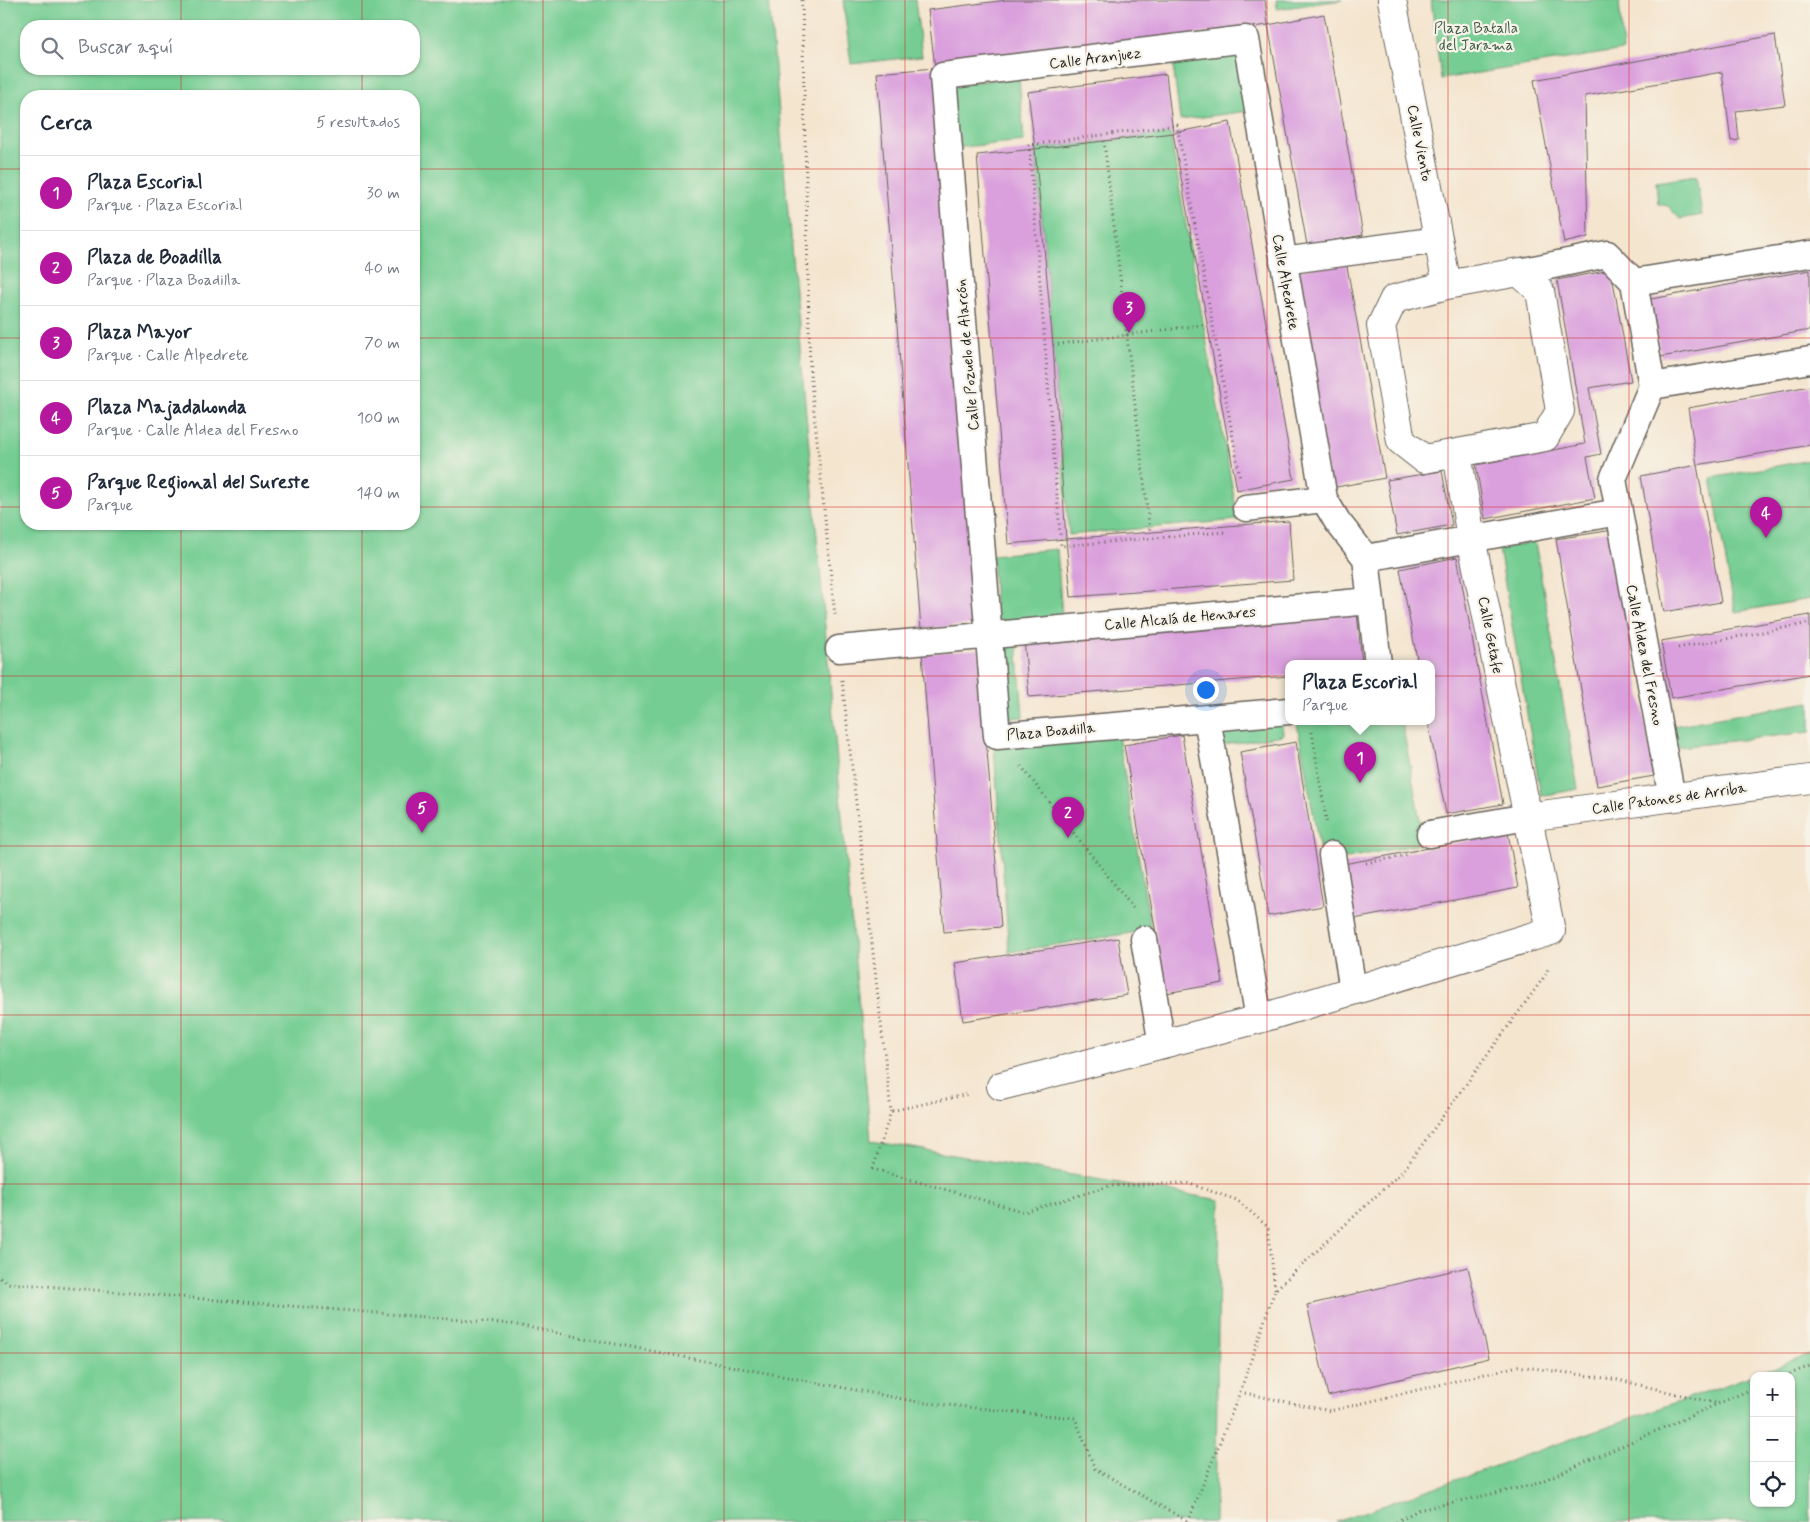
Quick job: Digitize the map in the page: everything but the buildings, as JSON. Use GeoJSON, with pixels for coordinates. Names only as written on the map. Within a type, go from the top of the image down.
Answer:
{"type":"FeatureCollection","features":[{"type":"Feature","properties":{"kind":"street","name":"Calle Viento"},"geometry":{"type":"LineString","coordinates":[[1392,0],[1447,285]]}},
{"type":"Feature","properties":{"kind":"street","name":"Calle Aranjuez"},"geometry":{"type":"LineString","coordinates":[[943,76],[1246,39]]}},
{"type":"Feature","properties":{"kind":"street","name":"Calle Alpedrete"},"geometry":{"type":"LineString","coordinates":[[1246,39],[1324,499],[1337,521],[1366,558]]}},
{"type":"Feature","properties":{"kind":"street","name":"Calle Pozuelo de Alarcón"},"geometry":{"type":"LineString","coordinates":[[943,76],[990,635]]}},
{"type":"Feature","properties":{"kind":"street"},"geometry":{"type":"LineString","coordinates":[[1283,261],[1438,240]]}},
{"type":"Feature","properties":{"kind":"street"},"geometry":{"type":"LineString","coordinates":[[1519,272],[1540,291],[1560,411],[1544,437],[1424,459],[1401,441],[1381,326],[1394,299],[1447,285],[1607,254],[1634,282],[1652,386],[1810,360]]}},
{"type":"Feature","properties":{"kind":"street"},"geometry":{"type":"LineString","coordinates":[[1634,282],[1810,254]]}},
{"type":"Feature","properties":{"kind":"street","name":"Calle Aldea del Fresno"},"geometry":{"type":"LineString","coordinates":[[1652,386],[1612,479],[1672,798]]}},
{"type":"Feature","properties":{"kind":"street","name":"Calle Getafe"},"geometry":{"type":"LineString","coordinates":[[1458,453],[1471,538],[1551,931]]}},
{"type":"Feature","properties":{"kind":"street"},"geometry":{"type":"LineString","coordinates":[[1246,508],[1324,499]]}},
{"type":"Feature","properties":{"kind":"street"},"geometry":{"type":"LineString","coordinates":[[1377,660],[1366,558],[1618,512]]}},
{"type":"Feature","properties":{"kind":"street","name":"Calle Alcalá de Henares"},"geometry":{"type":"LineString","coordinates":[[839,649],[1370,601]]}},
{"type":"Feature","properties":{"kind":"street","name":"Plaza Boadilla"},"geometry":{"type":"LineString","coordinates":[[990,635],[997,736],[1285,711]]}},
{"type":"Feature","properties":{"kind":"street"},"geometry":{"type":"LineString","coordinates":[[1207,718],[1259,1019]]}},
{"type":"Feature","properties":{"kind":"street","name":"Calle Patones de Arriba"},"geometry":{"type":"LineString","coordinates":[[1527,817],[1810,779]]}},
{"type":"Feature","properties":{"kind":"street"},"geometry":{"type":"LineString","coordinates":[[1430,834],[1527,817]]}},
{"type":"Feature","properties":{"kind":"street"},"geometry":{"type":"LineString","coordinates":[[1332,855],[1353,991]]}},
{"type":"Feature","properties":{"kind":"street"},"geometry":{"type":"LineString","coordinates":[[1001,1086],[1259,1019],[1551,931]]}},
{"type":"Feature","properties":{"kind":"street"},"geometry":{"type":"LineString","coordinates":[[1144,939],[1162,1045]]}},
{"type":"Feature","properties":{"kind":"path"},"geometry":{"type":"LineString","coordinates":[[0,1278],[10,1283],[511,1324],[918,1402],[1075,1418],[1095,1469],[1189,1522],[1240,1392],[1275,1290],[1268,1227],[1237,1200],[1186,1183],[1109,1186],[1024,1212],[873,1168],[891,1111],[810,372],[802,0]]}},
{"type":"Feature","properties":{"kind":"path"},"geometry":{"type":"LineString","coordinates":[[1232,531],[1061,546],[1028,145],[1177,125],[1241,479]]}},
{"type":"Feature","properties":{"kind":"path"},"geometry":{"type":"LineString","coordinates":[[1104,141],[1150,532]]}},
{"type":"Feature","properties":{"kind":"path"},"geometry":{"type":"LineString","coordinates":[[1053,345],[1208,324]]}},
{"type":"Feature","properties":{"kind":"path"},"geometry":{"type":"LineString","coordinates":[[1673,649],[1810,623]]}},
{"type":"Feature","properties":{"kind":"path"},"geometry":{"type":"LineString","coordinates":[[1312,731],[1332,855]]}},
{"type":"Feature","properties":{"kind":"path"},"geometry":{"type":"LineString","coordinates":[[997,736],[1139,915],[1144,939]]}},
{"type":"Feature","properties":{"kind":"path"},"geometry":{"type":"LineString","coordinates":[[1275,1290],[1403,1171],[1547,973],[1551,931]]}},
{"type":"Feature","properties":{"kind":"path"},"geometry":{"type":"LineString","coordinates":[[891,1111],[1001,1086]]}},
{"type":"Feature","properties":{"kind":"path"},"geometry":{"type":"LineString","coordinates":[[1240,1392],[1330,1411],[1518,1366],[1619,1380],[1715,1403]]}},
{"type":"Feature","properties":{"kind":"path"},"geometry":{"type":"LineString","coordinates":[[1795,1372],[1810,1366]]}},
{"type":"Feature","properties":{"kind":"path"},"geometry":{"type":"LineString","coordinates":[[1396,1522],[1418,1510],[1533,1484],[1715,1403],[1750,1390]]}},
{"type":"Feature","properties":{"kind":"green space"},"geometry":{"type":"Polygon","coordinates":[[[0,0],[769,0],[871,1141],[1220,1200],[1215,1522],[0,1522],[0,0]]]}},
{"type":"Feature","properties":{"kind":"green space"},"geometry":{"type":"Polygon","coordinates":[[[843,0],[915,0],[922,56],[851,64],[843,0]]]}},
{"type":"Feature","properties":{"kind":"green space"},"geometry":{"type":"Polygon","coordinates":[[[1276,0],[1342,0],[1277,9],[1276,0]]]}},
{"type":"Feature","properties":{"kind":"green space","name":"Plaza Batalla del Jarama"},"geometry":{"type":"Polygon","coordinates":[[[1431,0],[1619,0],[1623,50],[1441,79],[1431,0]]]}},
{"type":"Feature","properties":{"kind":"green space"},"geometry":{"type":"Polygon","coordinates":[[[1240,48],[1248,111],[1180,120],[1172,57],[1240,48]]]}},
{"type":"Feature","properties":{"kind":"green space"},"geometry":{"type":"Polygon","coordinates":[[[1019,78],[1024,141],[953,148],[948,84],[1019,78]]]}},
{"type":"Feature","properties":{"kind":"green space"},"geometry":{"type":"Polygon","coordinates":[[[1170,134],[1238,520],[1069,535],[1036,149],[1170,134]]]}},
{"type":"Feature","properties":{"kind":"green space"},"geometry":{"type":"Polygon","coordinates":[[[1696,176],[1702,215],[1680,219],[1668,206],[1658,204],[1656,182],[1696,176]]]}},
{"type":"Feature","properties":{"kind":"green space"},"geometry":{"type":"Polygon","coordinates":[[[1810,460],[1810,599],[1735,612],[1711,478],[1810,460]]]}},
{"type":"Feature","properties":{"kind":"green space"},"geometry":{"type":"Polygon","coordinates":[[[1535,542],[1578,789],[1541,796],[1499,549],[1535,542]]]}},
{"type":"Feature","properties":{"kind":"green space"},"geometry":{"type":"Polygon","coordinates":[[[1057,549],[1062,616],[996,621],[992,555],[1057,549]]]}},
{"type":"Feature","properties":{"kind":"green space"},"geometry":{"type":"Polygon","coordinates":[[[1017,641],[1023,717],[1010,718],[1004,642],[1017,641]]]}},
{"type":"Feature","properties":{"kind":"green space"},"geometry":{"type":"Polygon","coordinates":[[[1810,702],[1810,732],[1671,748],[1667,727],[1810,702]]]}},
{"type":"Feature","properties":{"kind":"green space"},"geometry":{"type":"Polygon","coordinates":[[[1282,722],[1283,735],[1219,746],[1217,728],[1282,722]]]}},
{"type":"Feature","properties":{"kind":"green space"},"geometry":{"type":"Polygon","coordinates":[[[1297,725],[1403,725],[1424,843],[1322,863],[1297,725]]]}},
{"type":"Feature","properties":{"kind":"green space"},"geometry":{"type":"Polygon","coordinates":[[[1118,736],[1151,930],[1009,952],[994,747],[1118,736]]]}},
{"type":"Feature","properties":{"kind":"green space"},"geometry":{"type":"Polygon","coordinates":[[[1810,1355],[1810,1522],[1336,1522],[1750,1376],[1750,1507],[1795,1507],[1795,1372],[1762,1372],[1810,1355]]]}},
{"type":"Feature","properties":{"kind":"place","name":"Plaza Mayor"},"geometry":{"type":"Point","coordinates":[1129,333]}},
{"type":"Feature","properties":{"kind":"place","name":"Plaza Majadahonda"},"geometry":{"type":"Point","coordinates":[1766,538]}},
{"type":"Feature","properties":{"kind":"place","name":"Plaza Escorial"},"geometry":{"type":"Point","coordinates":[1360,783]}},
{"type":"Feature","properties":{"kind":"place","name":"Parque Regional del Sureste"},"geometry":{"type":"Point","coordinates":[422,833]}},
{"type":"Feature","properties":{"kind":"place","name":"Plaza de Boadilla"},"geometry":{"type":"Point","coordinates":[1068,838]}}]}
